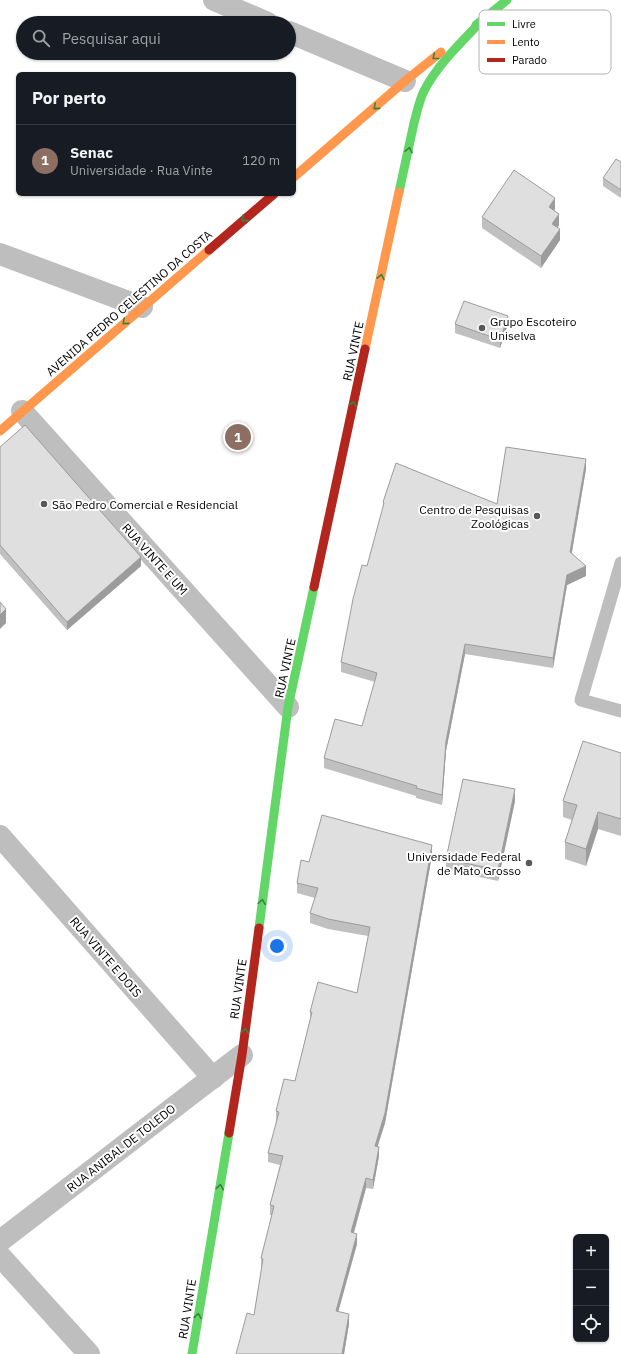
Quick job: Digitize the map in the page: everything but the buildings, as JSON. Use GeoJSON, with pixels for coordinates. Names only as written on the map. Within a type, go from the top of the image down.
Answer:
{"type":"FeatureCollection","features":[{"type":"Feature","properties":{"kind":"street"},"geometry":{"type":"LineString","coordinates":[[214,0],[252,16]]}},
{"type":"Feature","properties":{"kind":"street"},"geometry":{"type":"LineString","coordinates":[[494,10],[507,0]]}},
{"type":"Feature","properties":{"kind":"street"},"geometry":{"type":"LineString","coordinates":[[296,175],[405,81],[479,21]]}},
{"type":"Feature","properties":{"kind":"street","name":"RUA VINTE"},"geometry":{"type":"LineString","coordinates":[[192,1354],[242,1055],[288,706],[412,132],[424,92],[432,78],[479,24]]}},
{"type":"Feature","properties":{"kind":"street"},"geometry":{"type":"LineString","coordinates":[[296,35],[405,81]]}},
{"type":"Feature","properties":{"kind":"street","name":"AVENIDA PEDRO CELESTINO DA COSTA"},"geometry":{"type":"LineString","coordinates":[[0,431],[272,196]]}},
{"type":"Feature","properties":{"kind":"street"},"geometry":{"type":"LineString","coordinates":[[0,254],[142,307]]}},
{"type":"Feature","properties":{"kind":"street","name":"RUA VINTE E UM"},"geometry":{"type":"LineString","coordinates":[[22,411],[288,706]]}},
{"type":"Feature","properties":{"kind":"street","name":"RUA VINTE E DOIS"},"geometry":{"type":"LineString","coordinates":[[0,836],[213,1078]]}},
{"type":"Feature","properties":{"kind":"street","name":"RUA ANIBAL DE TOLEDO"},"geometry":{"type":"LineString","coordinates":[[0,1241],[242,1055]]}},
{"type":"Feature","properties":{"kind":"street"},"geometry":{"type":"LineString","coordinates":[[0,1256],[89,1354]]}},
{"type":"Feature","properties":{"kind":"lane"},"geometry":{"type":"LineString","coordinates":[[621,563],[581,700],[621,711]]}},
{"type":"Feature","properties":{"kind":"traffic: fast"},"geometry":{"type":"LineString","coordinates":[[495,10],[507,0]]}},
{"type":"Feature","properties":{"kind":"traffic: fast"},"geometry":{"type":"LineString","coordinates":[[399,192],[414,123],[424,91],[437,70],[479,23]]}},
{"type":"Feature","properties":{"kind":"traffic: fast"},"geometry":{"type":"LineString","coordinates":[[259,928],[288,707],[314,587]]}},
{"type":"Feature","properties":{"kind":"traffic: fast"},"geometry":{"type":"LineString","coordinates":[[192,1354],[229,1133]]}},
{"type":"Feature","properties":{"kind":"traffic: slow"},"geometry":{"type":"LineString","coordinates":[[296,175],[405,81],[441,52]]}},
{"type":"Feature","properties":{"kind":"traffic: slow"},"geometry":{"type":"LineString","coordinates":[[365,349],[399,192]]}},
{"type":"Feature","properties":{"kind":"traffic: slow"},"geometry":{"type":"LineString","coordinates":[[0,431],[209,250]]}},
{"type":"Feature","properties":{"kind":"traffic: jam"},"geometry":{"type":"LineString","coordinates":[[209,250],[272,196]]}},
{"type":"Feature","properties":{"kind":"traffic: jam"},"geometry":{"type":"LineString","coordinates":[[314,587],[365,349]]}},
{"type":"Feature","properties":{"kind":"traffic: jam"},"geometry":{"type":"LineString","coordinates":[[229,1133],[242,1055],[259,928]]}},
{"type":"Feature","properties":{"kind":"place","name":"Grupo Escoteiro Uniselva"},"geometry":{"type":"Point","coordinates":[482,328]}},
{"type":"Feature","properties":{"kind":"place","name":"Senac"},"geometry":{"type":"Point","coordinates":[238,437]}},
{"type":"Feature","properties":{"kind":"place","name":"São Pedro Comercial e Residencial"},"geometry":{"type":"Point","coordinates":[44,504]}},
{"type":"Feature","properties":{"kind":"place","name":"Centro de Pesquisas Zoológicas"},"geometry":{"type":"Point","coordinates":[537,516]}},
{"type":"Feature","properties":{"kind":"place","name":"Universidade Federal de Mato Grosso"},"geometry":{"type":"Point","coordinates":[529,863]}}]}
